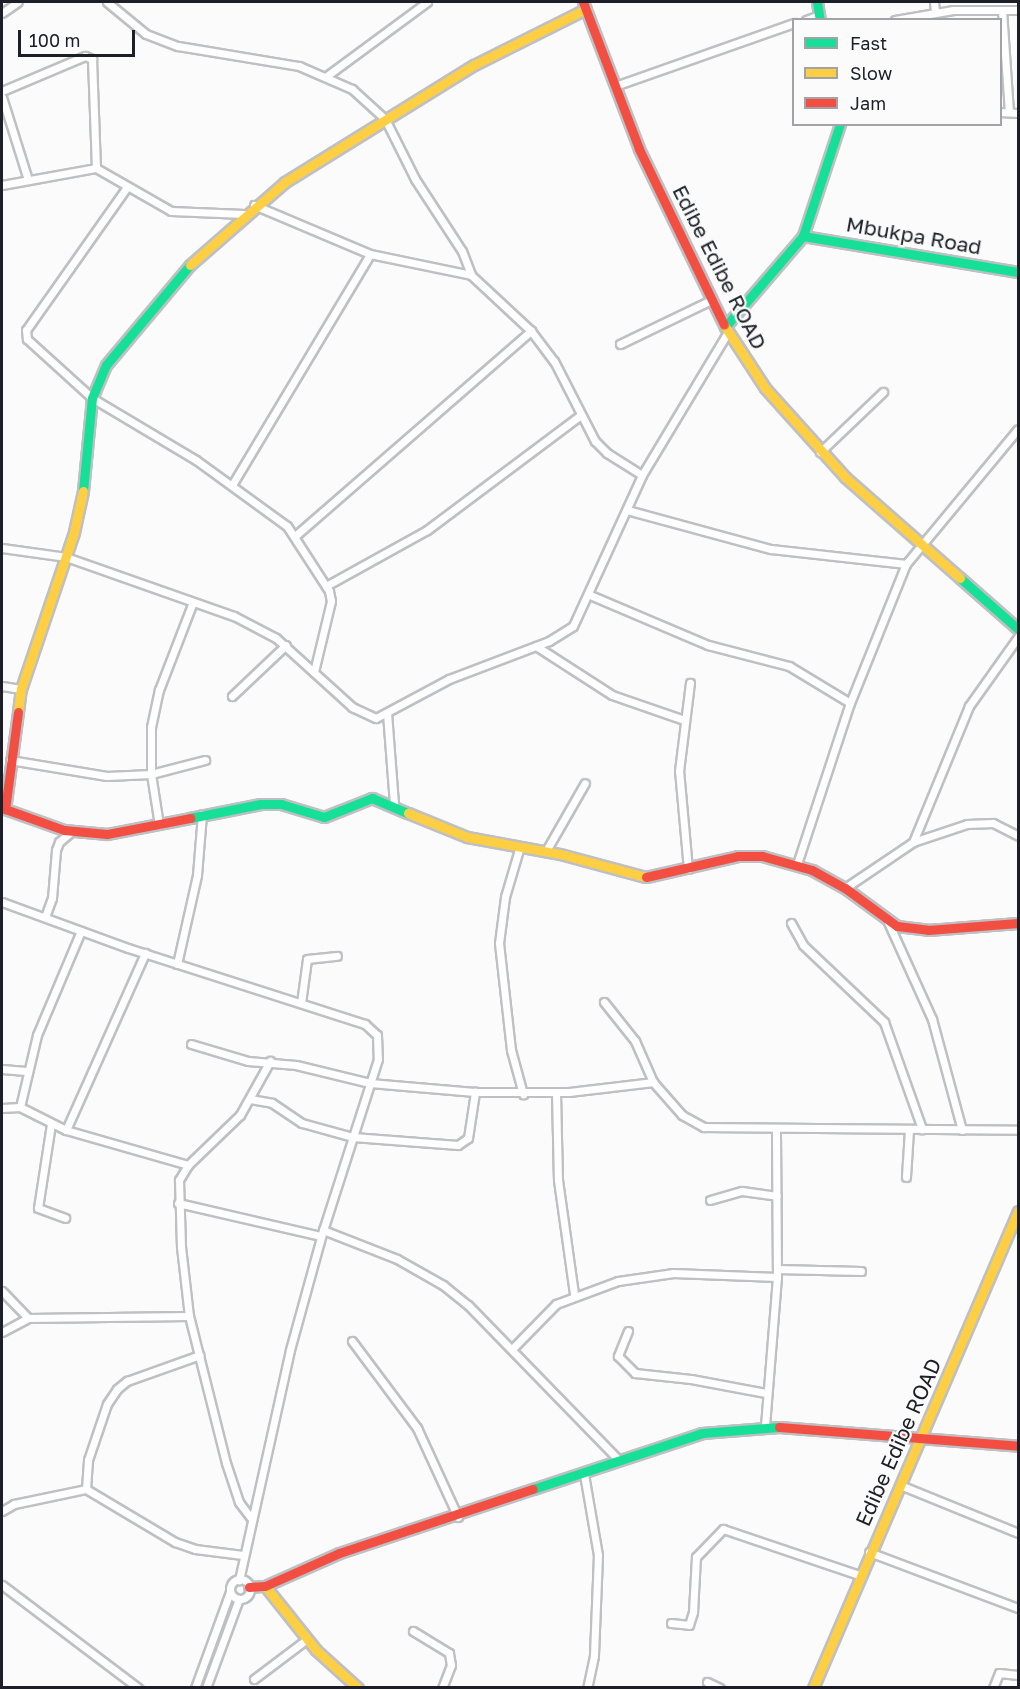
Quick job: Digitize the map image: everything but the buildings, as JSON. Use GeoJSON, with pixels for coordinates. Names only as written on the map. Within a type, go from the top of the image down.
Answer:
{"type":"FeatureCollection","features":[{"type":"Feature","properties":{"kind":"street"},"geometry":{"type":"LineString","coordinates":[[2,13],[18,2]]}},
{"type":"Feature","properties":{"kind":"street"},"geometry":{"type":"LineString","coordinates":[[107,2],[146,34],[178,46],[299,66],[328,75],[352,89],[385,119],[415,179],[462,251],[471,275],[531,331],[560,370],[595,441],[607,453],[642,475]]}},
{"type":"Feature","properties":{"kind":"street"},"geometry":{"type":"LineString","coordinates":[[328,75],[427,2]]}},
{"type":"Feature","properties":{"kind":"street"},"geometry":{"type":"LineString","coordinates":[[817,2],[820,17]]}},
{"type":"Feature","properties":{"kind":"street"},"geometry":{"type":"LineString","coordinates":[[934,2],[935,12]]}},
{"type":"Feature","properties":{"kind":"street"},"geometry":{"type":"LineString","coordinates":[[585,5],[474,64],[254,205],[164,293],[106,365],[92,398],[83,496],[66,556],[21,689],[3,809],[72,831],[107,834],[159,825],[202,814],[274,804],[319,817],[366,799],[394,804],[467,837],[546,851],[639,877],[750,855],[797,864],[845,888],[888,922],[928,930],[1018,923]]}},
{"type":"Feature","properties":{"kind":"street","name":"Edibe Edibe ROAD"},"geometry":{"type":"LineString","coordinates":[[585,5],[639,149],[711,300],[727,330],[777,405],[820,452],[1018,629]]}},
{"type":"Feature","properties":{"kind":"street"},"geometry":{"type":"LineString","coordinates":[[1002,10],[1005,112],[1018,112]]}},
{"type":"Feature","properties":{"kind":"street"},"geometry":{"type":"LineString","coordinates":[[905,18],[935,12],[1018,10]]}},
{"type":"Feature","properties":{"kind":"street"},"geometry":{"type":"LineString","coordinates":[[615,86],[792,24]]}},
{"type":"Feature","properties":{"kind":"street"},"geometry":{"type":"LineString","coordinates":[[2,91],[85,56],[92,59],[96,168]]}},
{"type":"Feature","properties":{"kind":"street"},"geometry":{"type":"LineString","coordinates":[[2,97],[28,180]]}},
{"type":"Feature","properties":{"kind":"street"},"geometry":{"type":"LineString","coordinates":[[2,548],[66,556],[259,627],[286,645],[362,715],[376,718],[449,679],[536,646],[573,626],[590,595],[642,475],[727,330],[802,236],[839,126]]}},
{"type":"Feature","properties":{"kind":"street"},"geometry":{"type":"LineString","coordinates":[[2,185],[96,168],[127,187],[179,213],[214,210],[244,214]]}},
{"type":"Feature","properties":{"kind":"street"},"geometry":{"type":"LineString","coordinates":[[127,187],[26,334],[92,398],[232,485],[276,516],[295,536],[326,586],[331,601],[330,614],[314,672]]}},
{"type":"Feature","properties":{"kind":"street"},"geometry":{"type":"LineString","coordinates":[[254,205],[370,254],[471,275]]}},
{"type":"Feature","properties":{"kind":"street","name":"Mbukpa Road"},"geometry":{"type":"LineString","coordinates":[[802,236],[1018,272]]}},
{"type":"Feature","properties":{"kind":"street"},"geometry":{"type":"LineString","coordinates":[[232,485],[370,254]]}},
{"type":"Feature","properties":{"kind":"street"},"geometry":{"type":"LineString","coordinates":[[621,344],[711,300]]}},
{"type":"Feature","properties":{"kind":"street"},"geometry":{"type":"LineString","coordinates":[[295,536],[531,331]]}},
{"type":"Feature","properties":{"kind":"street"},"geometry":{"type":"LineString","coordinates":[[820,452],[883,392]]}},
{"type":"Feature","properties":{"kind":"street"},"geometry":{"type":"LineString","coordinates":[[326,586],[427,530],[581,415]]}},
{"type":"Feature","properties":{"kind":"street"},"geometry":{"type":"LineString","coordinates":[[797,864],[850,703],[906,564],[920,543],[1018,429]]}},
{"type":"Feature","properties":{"kind":"street"},"geometry":{"type":"LineString","coordinates":[[627,510],[797,554],[906,564]]}},
{"type":"Feature","properties":{"kind":"street"},"geometry":{"type":"LineString","coordinates":[[590,595],[708,645],[789,666],[850,703]]}},
{"type":"Feature","properties":{"kind":"street"},"geometry":{"type":"LineString","coordinates":[[159,825],[149,743],[154,708],[193,602]]}},
{"type":"Feature","properties":{"kind":"street"},"geometry":{"type":"LineString","coordinates":[[913,842],[969,706],[1018,637]]}},
{"type":"Feature","properties":{"kind":"street"},"geometry":{"type":"LineString","coordinates":[[232,696],[286,645]]}},
{"type":"Feature","properties":{"kind":"street"},"geometry":{"type":"LineString","coordinates":[[536,646],[612,695],[684,720]]}},
{"type":"Feature","properties":{"kind":"street"},"geometry":{"type":"LineString","coordinates":[[688,869],[679,771],[690,683]]}},
{"type":"Feature","properties":{"kind":"street"},"geometry":{"type":"LineString","coordinates":[[2,686],[21,689]]}},
{"type":"Feature","properties":{"kind":"street"},"geometry":{"type":"LineString","coordinates":[[387,713],[394,804]]}},
{"type":"Feature","properties":{"kind":"street"},"geometry":{"type":"LineString","coordinates":[[10,760],[84,775],[151,774],[206,760]]}},
{"type":"Feature","properties":{"kind":"street"},"geometry":{"type":"LineString","coordinates":[[546,851],[585,783]]}},
{"type":"Feature","properties":{"kind":"street"},"geometry":{"type":"LineString","coordinates":[[177,964],[196,875],[202,814]]}},
{"type":"Feature","properties":{"kind":"street"},"geometry":{"type":"LineString","coordinates":[[845,888],[913,842],[981,822],[1001,826],[1018,836]]}},
{"type":"Feature","properties":{"kind":"street"},"geometry":{"type":"LineString","coordinates":[[45,917],[52,898],[59,842],[72,831]]}},
{"type":"Feature","properties":{"kind":"street"},"geometry":{"type":"LineString","coordinates":[[520,846],[501,915],[499,943],[511,1050],[523,1094]]}},
{"type":"Feature","properties":{"kind":"street"},"geometry":{"type":"LineString","coordinates":[[2,902],[177,964],[301,1003],[372,1029],[380,1047],[322,1233],[251,1518],[239,1580]]}},
{"type":"Feature","properties":{"kind":"street"},"geometry":{"type":"LineString","coordinates":[[888,922],[932,1019],[962,1130]]}},
{"type":"Feature","properties":{"kind":"street"},"geometry":{"type":"LineString","coordinates":[[791,923],[803,945],[884,1022],[922,1129]]}},
{"type":"Feature","properties":{"kind":"street"},"geometry":{"type":"LineString","coordinates":[[20,1107],[26,1071],[81,931]]}},
{"type":"Feature","properties":{"kind":"street"},"geometry":{"type":"LineString","coordinates":[[66,1130],[145,953]]}},
{"type":"Feature","properties":{"kind":"street"},"geometry":{"type":"LineString","coordinates":[[301,1003],[307,959],[337,956]]}},
{"type":"Feature","properties":{"kind":"street"},"geometry":{"type":"LineString","coordinates":[[604,1002],[635,1041],[653,1082],[694,1125],[1018,1130]]}},
{"type":"Feature","properties":{"kind":"street"},"geometry":{"type":"LineString","coordinates":[[191,1044],[248,1061],[270,1061],[370,1083],[475,1092],[556,1093],[653,1082]]}},
{"type":"Feature","properties":{"kind":"street"},"geometry":{"type":"LineString","coordinates":[[251,1518],[239,1503],[226,1463],[189,1316],[178,1203],[179,1180],[188,1165],[221,1137],[250,1099],[270,1061]]}},
{"type":"Feature","properties":{"kind":"street"},"geometry":{"type":"LineString","coordinates":[[2,1069],[26,1071]]}},
{"type":"Feature","properties":{"kind":"street"},"geometry":{"type":"LineString","coordinates":[[250,1099],[272,1103],[302,1124],[353,1137],[463,1144],[468,1137],[475,1092]]}},
{"type":"Feature","properties":{"kind":"street"},"geometry":{"type":"LineString","coordinates":[[556,1093],[558,1180],[574,1294]]}},
{"type":"Feature","properties":{"kind":"street"},"geometry":{"type":"LineString","coordinates":[[2,1108],[20,1107],[66,1130],[188,1165]]}},
{"type":"Feature","properties":{"kind":"street"},"geometry":{"type":"LineString","coordinates":[[51,1124],[38,1208],[65,1218]]}},
{"type":"Feature","properties":{"kind":"street"},"geometry":{"type":"LineString","coordinates":[[765,1426],[777,1273],[776,1128]]}},
{"type":"Feature","properties":{"kind":"street"},"geometry":{"type":"LineString","coordinates":[[906,1177],[909,1129]]}},
{"type":"Feature","properties":{"kind":"street"},"geometry":{"type":"LineString","coordinates":[[710,1200],[742,1191],[777,1196]]}},
{"type":"Feature","properties":{"kind":"street"},"geometry":{"type":"LineString","coordinates":[[178,1203],[322,1233],[397,1259],[444,1285],[512,1349],[618,1459]]}},
{"type":"Feature","properties":{"kind":"street","name":"Edibe Edibe ROAD"},"geometry":{"type":"LineString","coordinates":[[816,1686],[869,1551],[921,1438],[1018,1211]]}},
{"type":"Feature","properties":{"kind":"street"},"geometry":{"type":"LineString","coordinates":[[512,1349],[537,1320],[574,1294],[618,1281],[673,1273],[861,1270]]}},
{"type":"Feature","properties":{"kind":"street"},"geometry":{"type":"LineString","coordinates":[[2,1291],[28,1318]]}},
{"type":"Feature","properties":{"kind":"street"},"geometry":{"type":"LineString","coordinates":[[2,1332],[28,1318],[189,1316]]}},
{"type":"Feature","properties":{"kind":"street"},"geometry":{"type":"LineString","coordinates":[[628,1332],[618,1356],[635,1373],[691,1378],[766,1393]]}},
{"type":"Feature","properties":{"kind":"street"},"geometry":{"type":"LineString","coordinates":[[352,1341],[417,1428],[458,1516]]}},
{"type":"Feature","properties":{"kind":"street"},"geometry":{"type":"LineString","coordinates":[[86,1489],[88,1460],[107,1404],[117,1389],[127,1381],[200,1355]]}},
{"type":"Feature","properties":{"kind":"street"},"geometry":{"type":"LineString","coordinates":[[239,1580],[249,1587],[265,1586],[339,1553],[458,1516],[584,1474],[618,1459],[702,1433],[765,1426],[1018,1446]]}},
{"type":"Feature","properties":{"kind":"street"},"geometry":{"type":"LineString","coordinates":[[584,1474],[598,1555],[594,1656],[587,1688]]}},
{"type":"Feature","properties":{"kind":"street"},"geometry":{"type":"LineString","coordinates":[[900,1485],[1018,1533]]}},
{"type":"Feature","properties":{"kind":"street"},"geometry":{"type":"LineString","coordinates":[[2,1511],[14,1504],[86,1489],[175,1542],[195,1549],[243,1555]]}},
{"type":"Feature","properties":{"kind":"street"},"geometry":{"type":"LineString","coordinates":[[671,1623],[689,1625],[693,1612],[696,1557],[723,1529],[859,1575]]}},
{"type":"Feature","properties":{"kind":"street"},"geometry":{"type":"LineString","coordinates":[[869,1551],[1018,1608]]}},
{"type":"Feature","properties":{"kind":"street"},"geometry":{"type":"LineString","coordinates":[[195,1688],[232,1584],[239,1580]]}},
{"type":"Feature","properties":{"kind":"street"},"geometry":{"type":"LineString","coordinates":[[2,1585],[138,1688]]}},
{"type":"Feature","properties":{"kind":"street"},"geometry":{"type":"LineString","coordinates":[[265,1586],[307,1639],[357,1687]]}},
{"type":"Feature","properties":{"kind":"street"},"geometry":{"type":"LineString","coordinates":[[206,1688],[239,1599],[246,1596],[249,1587]]}},
{"type":"Feature","properties":{"kind":"street"},"geometry":{"type":"LineString","coordinates":[[230,1592],[239,1599]]}},
{"type":"Feature","properties":{"kind":"street"},"geometry":{"type":"LineString","coordinates":[[413,1631],[449,1653],[451,1665],[442,1688]]}},
{"type":"Feature","properties":{"kind":"street"},"geometry":{"type":"LineString","coordinates":[[254,1678],[307,1639]]}},
{"type":"Feature","properties":{"kind":"street"},"geometry":{"type":"LineString","coordinates":[[993,1688],[999,1673],[1018,1676]]}},
{"type":"Feature","properties":{"kind":"street"},"geometry":{"type":"LineString","coordinates":[[707,1682],[720,1688]]}},
{"type":"Feature","properties":{"kind":"traffic: fast"},"geometry":{"type":"LineString","coordinates":[[817,2],[820,18]]}},
{"type":"Feature","properties":{"kind":"traffic: fast"},"geometry":{"type":"LineString","coordinates":[[725,327],[803,236],[839,126]]}},
{"type":"Feature","properties":{"kind":"traffic: fast"},"geometry":{"type":"LineString","coordinates":[[803,236],[1018,272]]}},
{"type":"Feature","properties":{"kind":"traffic: fast"},"geometry":{"type":"LineString","coordinates":[[83,491],[92,398],[106,365],[190,265]]}},
{"type":"Feature","properties":{"kind":"traffic: fast"},"geometry":{"type":"LineString","coordinates":[[960,578],[1018,629]]}},
{"type":"Feature","properties":{"kind":"traffic: fast"},"geometry":{"type":"LineString","coordinates":[[190,818],[261,804],[281,804],[324,817],[372,798],[408,813]]}},
{"type":"Feature","properties":{"kind":"traffic: fast"},"geometry":{"type":"LineString","coordinates":[[533,1489],[702,1433],[779,1427]]}},
{"type":"Feature","properties":{"kind":"traffic: slow"},"geometry":{"type":"LineString","coordinates":[[190,265],[285,182],[474,65],[586,9]]}},
{"type":"Feature","properties":{"kind":"traffic: slow"},"geometry":{"type":"LineString","coordinates":[[724,325],[765,388],[845,477],[960,578]]}},
{"type":"Feature","properties":{"kind":"traffic: slow"},"geometry":{"type":"LineString","coordinates":[[18,712],[21,689],[74,532],[83,491]]}},
{"type":"Feature","properties":{"kind":"traffic: slow"},"geometry":{"type":"LineString","coordinates":[[408,813],[467,837],[560,854],[646,877]]}},
{"type":"Feature","properties":{"kind":"traffic: slow"},"geometry":{"type":"LineString","coordinates":[[813,1688],[1018,1211]]}},
{"type":"Feature","properties":{"kind":"traffic: slow"},"geometry":{"type":"LineString","coordinates":[[265,1586],[316,1650],[358,1688]]}},
{"type":"Feature","properties":{"kind":"traffic: jam"},"geometry":{"type":"LineString","coordinates":[[583,2],[639,149],[724,325]]}},
{"type":"Feature","properties":{"kind":"traffic: jam"},"geometry":{"type":"LineString","coordinates":[[18,712],[5,809],[64,830],[107,834],[190,818]]}},
{"type":"Feature","properties":{"kind":"traffic: jam"},"geometry":{"type":"LineString","coordinates":[[646,877],[738,856],[762,856],[812,870],[845,888],[897,926],[928,930],[1018,923]]}},
{"type":"Feature","properties":{"kind":"traffic: jam"},"geometry":{"type":"LineString","coordinates":[[779,1427],[1018,1446]]}},
{"type":"Feature","properties":{"kind":"traffic: jam"},"geometry":{"type":"LineString","coordinates":[[249,1587],[265,1586],[339,1553],[533,1489]]}}]}
